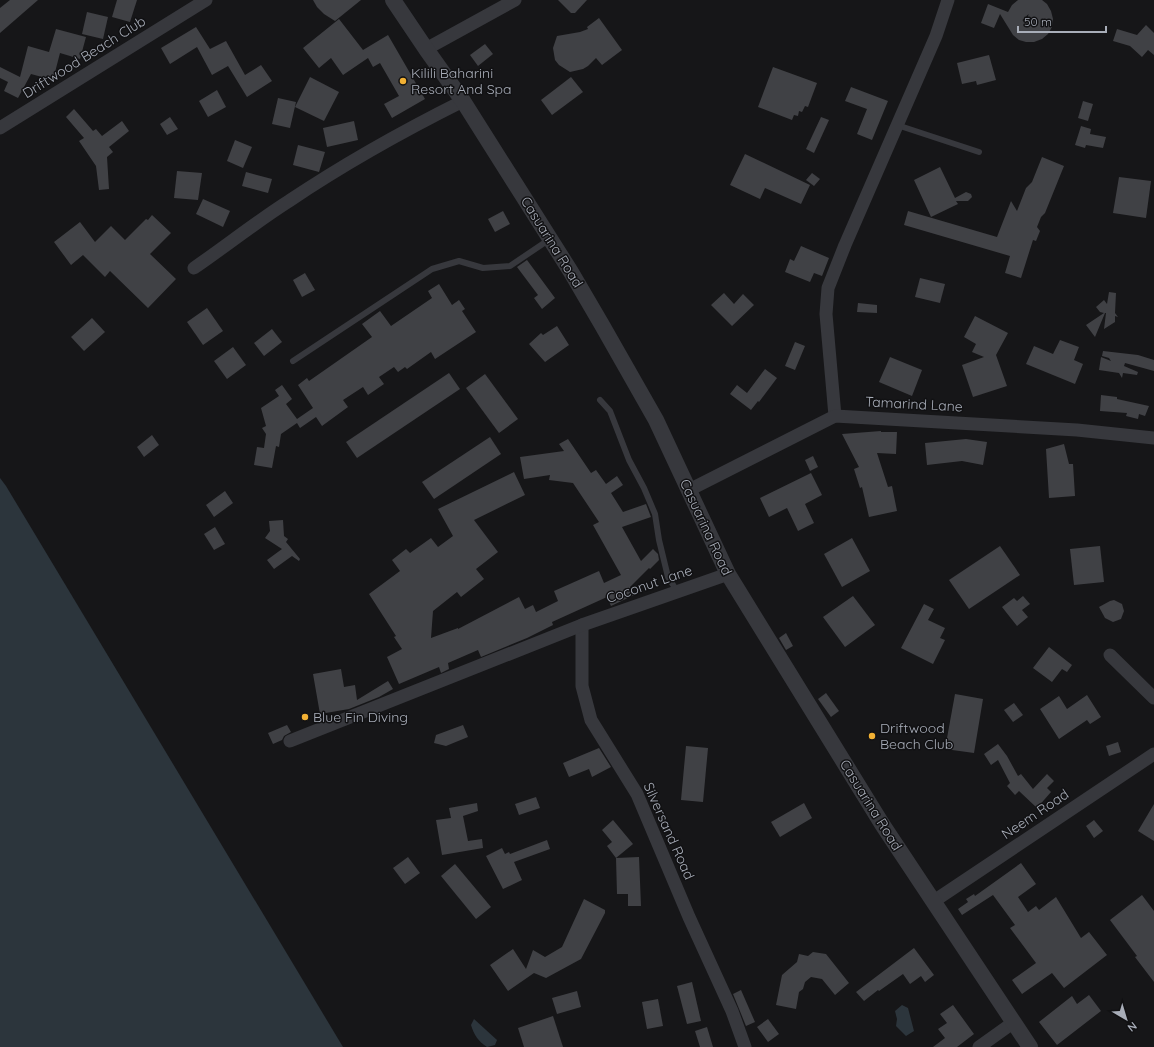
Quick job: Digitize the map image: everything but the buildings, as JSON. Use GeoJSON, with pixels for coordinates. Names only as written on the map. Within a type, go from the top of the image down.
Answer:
{"type":"FeatureCollection","features":[{"type":"Feature","properties":{"kind":"street","name":"Driftwood Beach Club"},"geometry":{"type":"LineString","coordinates":[[0,128],[206,0]]}},
{"type":"Feature","properties":{"kind":"street","name":"Casuarina Road"},"geometry":{"type":"LineString","coordinates":[[393,0],[462,101],[550,239],[602,325],[656,420],[728,574],[882,824],[1030,1047]]}},
{"type":"Feature","properties":{"kind":"street"},"geometry":{"type":"LineString","coordinates":[[426,49],[515,0]]}},
{"type":"Feature","properties":{"kind":"street"},"geometry":{"type":"LineString","coordinates":[[689,490],[835,416],[826,314],[828,288],[845,245],[936,36],[948,0]]}},
{"type":"Feature","properties":{"kind":"street"},"geometry":{"type":"LineString","coordinates":[[194,268],[288,201],[320,181],[420,122],[462,101]]}},
{"type":"Feature","properties":{"kind":"street","name":"Tamarind Lane"},"geometry":{"type":"LineString","coordinates":[[835,416],[1077,430],[1154,438]]}},
{"type":"Feature","properties":{"kind":"street","name":"Coconut Lane"},"geometry":{"type":"LineString","coordinates":[[290,741],[582,626],[728,574]]}},
{"type":"Feature","properties":{"kind":"street","name":"Silversand Road"},"geometry":{"type":"LineString","coordinates":[[582,626],[582,686],[591,720],[637,794],[689,917],[732,1011],[745,1047]]}},
{"type":"Feature","properties":{"kind":"street"},"geometry":{"type":"LineString","coordinates":[[1110,655],[1154,698]]}},
{"type":"Feature","properties":{"kind":"street","name":"Neem Road"},"geometry":{"type":"LineString","coordinates":[[934,901],[1154,754]]}},
{"type":"Feature","properties":{"kind":"street"},"geometry":{"type":"LineString","coordinates":[[979,1047],[1014,1022]]}},
{"type":"Feature","properties":{"kind":"lane"},"geometry":{"type":"LineString","coordinates":[[898,126],[979,152]]}},
{"type":"Feature","properties":{"kind":"lane"},"geometry":{"type":"LineString","coordinates":[[293,361],[432,269],[459,261],[484,268],[510,266],[550,239]]}},
{"type":"Feature","properties":{"kind":"lane"},"geometry":{"type":"LineString","coordinates":[[600,400],[610,411],[629,460],[644,488],[655,514],[659,540],[668,577],[677,591]]}},
{"type":"Feature","properties":{"kind":"shaded area"},"geometry":{"type":"Polygon","coordinates":[[[0,478],[6,486],[343,1047],[0,1047],[0,478]]]}},
{"type":"Feature","properties":{"kind":"shaded area"},"geometry":{"type":"Polygon","coordinates":[[[902,1005],[908,1008],[914,1031],[906,1036],[896,1026],[897,1019],[895,1011],[902,1005]]]}},
{"type":"Feature","properties":{"kind":"shaded area"},"geometry":{"type":"Polygon","coordinates":[[[474,1019],[497,1040],[495,1045],[487,1047],[479,1040],[471,1025],[474,1019]]]}},
{"type":"Feature","properties":{"kind":"place","name":"Kilili Baharini Resort And Spa"},"geometry":{"type":"Point","coordinates":[403,81]}},
{"type":"Feature","properties":{"kind":"place","name":"Blue Fin Diving"},"geometry":{"type":"Point","coordinates":[305,717]}},
{"type":"Feature","properties":{"kind":"place","name":"Driftwood Beach Club"},"geometry":{"type":"Point","coordinates":[872,736]}}]}
